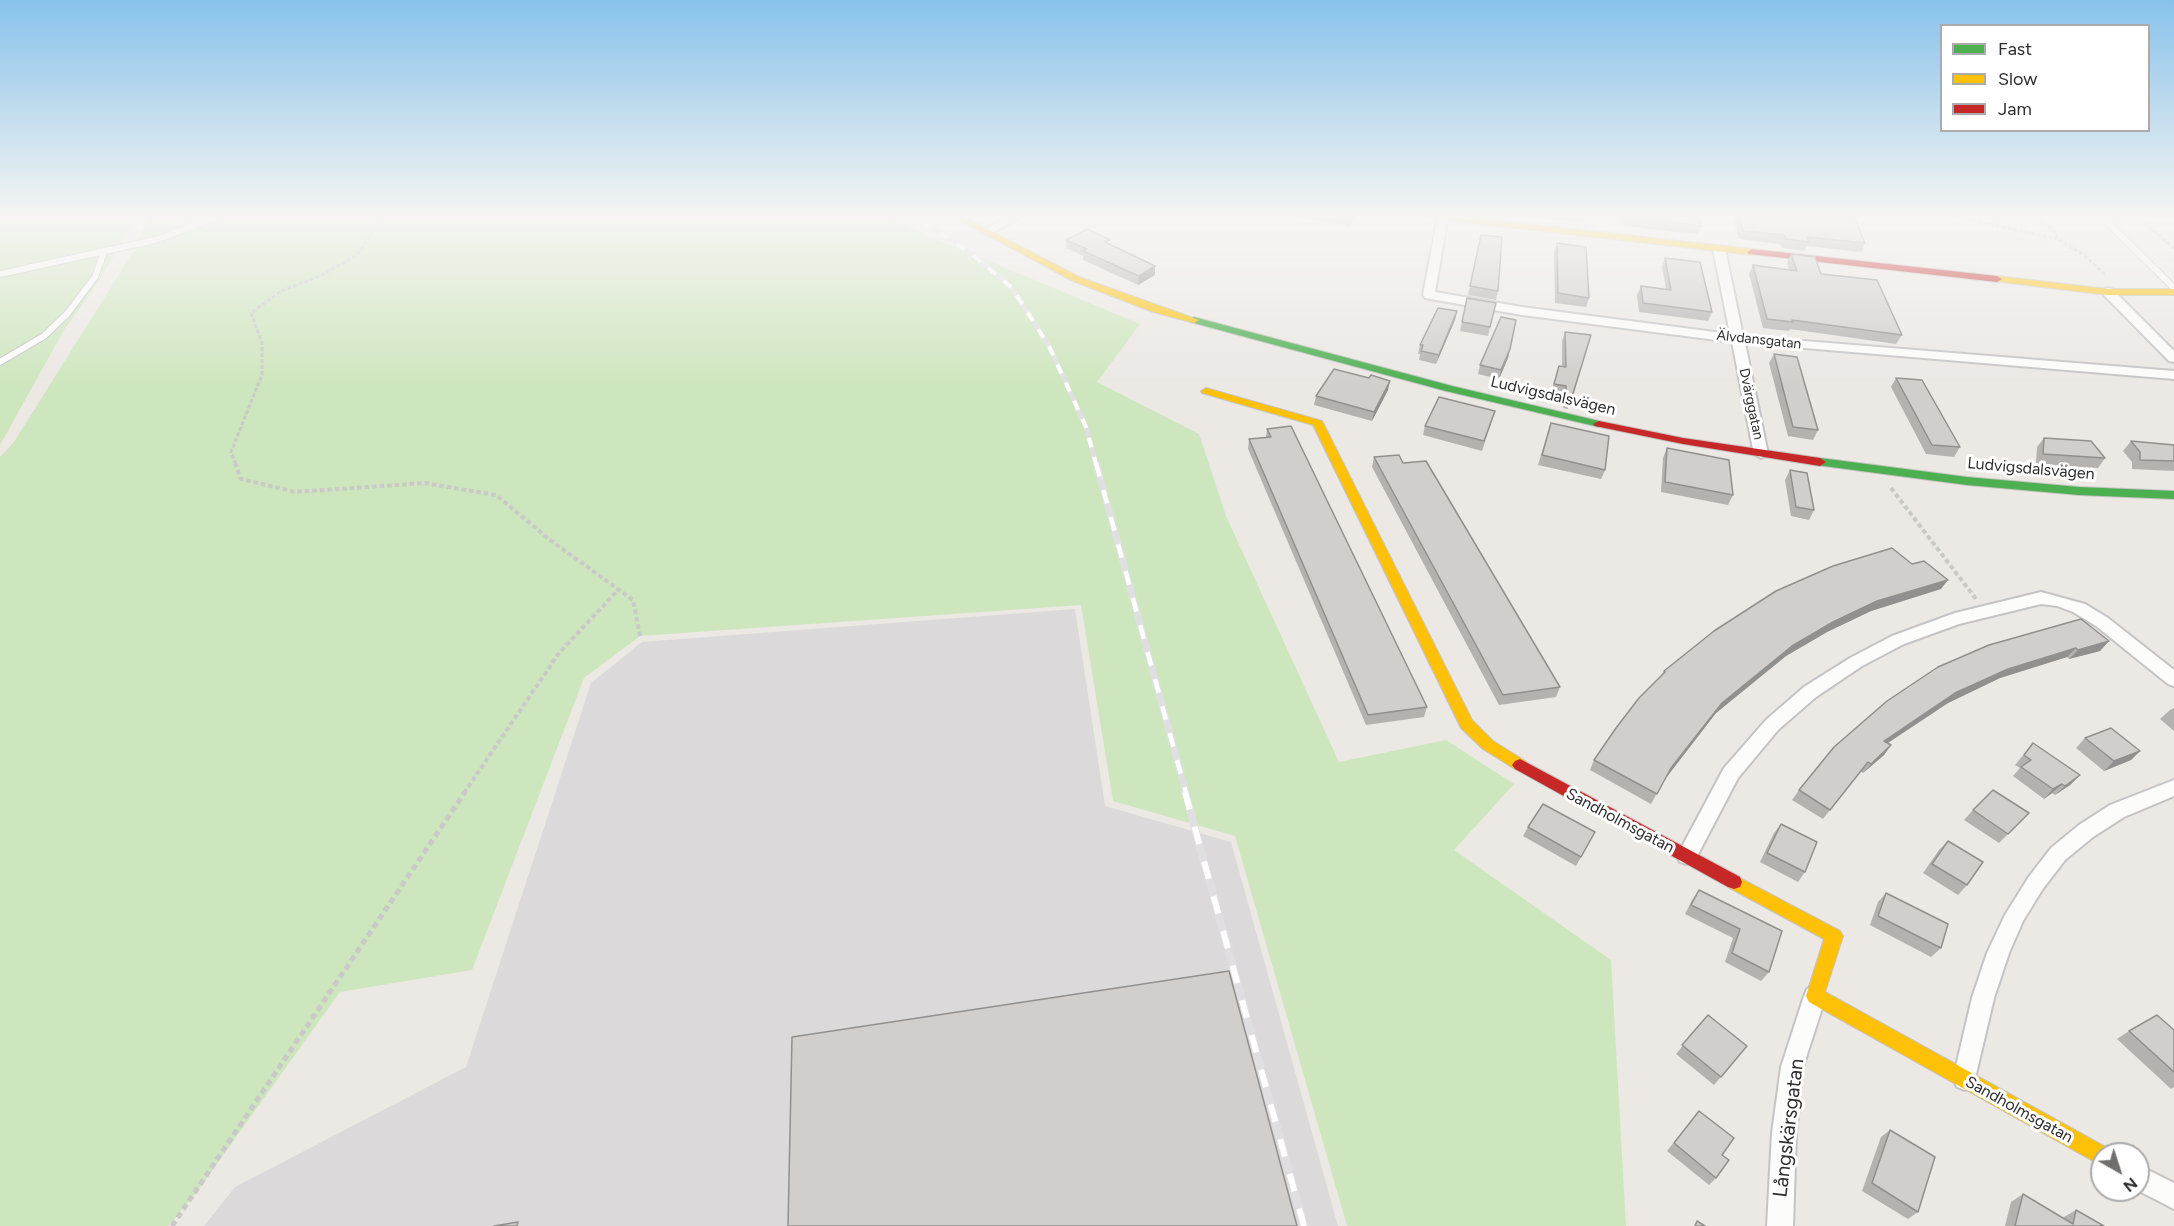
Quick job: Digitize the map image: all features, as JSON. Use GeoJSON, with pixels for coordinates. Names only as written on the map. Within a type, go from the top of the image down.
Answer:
{"type":"FeatureCollection","features":[{"type":"Feature","properties":{"kind":"street","name":"Ludvigsdalsvägen"},"geometry":{"type":"LineString","coordinates":[[1063,272],[1156,310],[1201,323],[1560,416],[1683,441],[1876,469],[2068,490],[2174,495]]}},
{"type":"Feature","properties":{"kind":"street","name":"Älvdansgatan"},"geometry":{"type":"LineString","coordinates":[[1431,272],[1429,295],[1522,311],[1738,339],[2174,375]]}},
{"type":"Feature","properties":{"kind":"street","name":"Dvärggatan"},"geometry":{"type":"LineString","coordinates":[[1724,272],[1761,454]]}},
{"type":"Feature","properties":{"kind":"street"},"geometry":{"type":"LineString","coordinates":[[1929,272],[2108,292],[2174,290]]}},
{"type":"Feature","properties":{"kind":"street"},"geometry":{"type":"LineString","coordinates":[[2108,292],[2174,358]]}},
{"type":"Feature","properties":{"kind":"street","name":"Sandholmsgatan"},"geometry":{"type":"LineString","coordinates":[[1206,391],[1318,423],[1466,724],[1488,745],[1533,774],[1834,936],[1815,996],[2090,1149]]}},
{"type":"Feature","properties":{"kind":"street"},"geometry":{"type":"LineString","coordinates":[[1687,856],[1731,773],[1772,725],[1810,692],[1856,662],[1898,640],[1955,619],[2041,598],[2079,608],[2102,622],[2174,679]]}},
{"type":"Feature","properties":{"kind":"street"},"geometry":{"type":"LineString","coordinates":[[1965,1079],[1983,998],[1998,953],[2015,915],[2035,884],[2058,854],[2086,831],[2117,811],[2174,788]]}},
{"type":"Feature","properties":{"kind":"street","name":"Långskärsgatan"},"geometry":{"type":"LineString","coordinates":[[1780,1226],[1784,1133],[1792,1067],[1815,996]]}},
{"type":"Feature","properties":{"kind":"street"},"geometry":{"type":"LineString","coordinates":[[2150,1184],[2174,1197]]}},
{"type":"Feature","properties":{"kind":"lane"},"geometry":{"type":"LineString","coordinates":[[0,362],[44,336],[67,314],[97,272]]}},
{"type":"Feature","properties":{"kind":"lane"},"geometry":{"type":"LineString","coordinates":[[2157,272],[2174,290]]}},
{"type":"Feature","properties":{"kind":"path"},"geometry":{"type":"LineString","coordinates":[[327,272],[281,291],[251,313],[262,343],[262,375],[231,452],[241,479],[295,492],[424,483],[496,495],[550,540],[633,600],[640,636]]}},
{"type":"Feature","properties":{"kind":"path"},"geometry":{"type":"LineString","coordinates":[[1876,469],[1986,611]]}},
{"type":"Feature","properties":{"kind":"path"},"geometry":{"type":"LineString","coordinates":[[172,1226],[559,653],[619,589]]}},
{"type":"Feature","properties":{"kind":"shaded area"},"geometry":{"type":"Polygon","coordinates":[[[1075,609],[1105,806],[1231,842],[1338,1226],[204,1226],[235,1187],[466,1067],[591,683],[642,642],[1075,609]]]}},
{"type":"Feature","properties":{"kind":"green space"},"geometry":{"type":"Polygon","coordinates":[[[0,272],[104,272],[64,330],[0,445],[0,272]]]}},
{"type":"Feature","properties":{"kind":"green space"},"geometry":{"type":"Polygon","coordinates":[[[120,272],[1016,272],[1140,324],[1097,382],[1199,434],[1226,516],[1339,762],[1446,740],[1514,784],[1454,850],[1611,960],[1626,1226],[1347,1226],[1235,836],[1113,801],[1081,605],[640,636],[584,678],[472,970],[340,992],[196,1193],[168,1226],[0,1226],[0,457],[14,442],[120,272]]]}},
{"type":"Feature","properties":{"kind":"building"},"geometry":{"type":"Polygon","coordinates":[[[1131,272],[1145,272],[1139,276],[1131,272]]]}},
{"type":"Feature","properties":{"kind":"building"},"geometry":{"type":"Polygon","coordinates":[[[1473,272],[1499,272],[1498,291],[1470,286],[1473,272]]]}},
{"type":"Feature","properties":{"kind":"building"},"geometry":{"type":"Polygon","coordinates":[[[1558,272],[1587,272],[1589,298],[1558,293],[1558,272]]]}},
{"type":"Feature","properties":{"kind":"building"},"geometry":{"type":"Polygon","coordinates":[[[1668,272],[1702,272],[1712,312],[1643,303],[1641,286],[1671,290],[1668,272]]]}},
{"type":"Feature","properties":{"kind":"building"},"geometry":{"type":"Polygon","coordinates":[[[1755,272],[1820,272],[1877,280],[1902,335],[1792,320],[1793,322],[1767,319],[1755,272]]]}},
{"type":"Feature","properties":{"kind":"building"},"geometry":{"type":"Polygon","coordinates":[[[1467,298],[1496,303],[1490,327],[1462,322],[1467,298]]]}},
{"type":"Feature","properties":{"kind":"building"},"geometry":{"type":"Polygon","coordinates":[[[1438,308],[1457,311],[1439,355],[1421,351],[1423,345],[1420,345],[1438,308]]]}},
{"type":"Feature","properties":{"kind":"building"},"geometry":{"type":"Polygon","coordinates":[[[1501,317],[1516,320],[1510,349],[1501,370],[1480,365],[1501,317]]]}},
{"type":"Feature","properties":{"kind":"building"},"geometry":{"type":"Polygon","coordinates":[[[1565,332],[1591,335],[1571,400],[1566,399],[1566,386],[1554,384],[1559,366],[1566,367],[1565,332]]]}},
{"type":"Feature","properties":{"kind":"building"},"geometry":{"type":"Polygon","coordinates":[[[1774,354],[1797,357],[1818,430],[1793,427],[1774,354]]]}},
{"type":"Feature","properties":{"kind":"building"},"geometry":{"type":"Polygon","coordinates":[[[1334,369],[1369,378],[1371,375],[1390,381],[1374,412],[1316,396],[1334,369]]]}},
{"type":"Feature","properties":{"kind":"building"},"geometry":{"type":"Polygon","coordinates":[[[1896,378],[1922,380],[1960,447],[1932,445],[1896,378]]]}},
{"type":"Feature","properties":{"kind":"building"},"geometry":{"type":"Polygon","coordinates":[[[1439,397],[1495,411],[1484,441],[1425,426],[1439,397]]]}},
{"type":"Feature","properties":{"kind":"building"},"geometry":{"type":"Polygon","coordinates":[[[1551,423],[1609,436],[1605,470],[1542,455],[1551,423]]]}},
{"type":"Feature","properties":{"kind":"building"},"geometry":{"type":"Polygon","coordinates":[[[1291,426],[1427,707],[1368,715],[1249,439],[1271,437],[1267,429],[1291,426]]]}},
{"type":"Feature","properties":{"kind":"building"},"geometry":{"type":"Polygon","coordinates":[[[2044,438],[2091,441],[2105,458],[2043,454],[2044,438]]]}},
{"type":"Feature","properties":{"kind":"building"},"geometry":{"type":"Polygon","coordinates":[[[2131,441],[2174,445],[2174,461],[2140,460],[2140,452],[2131,441]]]}},
{"type":"Feature","properties":{"kind":"building"},"geometry":{"type":"Polygon","coordinates":[[[1667,448],[1729,460],[1733,495],[1665,482],[1667,448]]]}},
{"type":"Feature","properties":{"kind":"building"},"geometry":{"type":"Polygon","coordinates":[[[1399,455],[1403,463],[1426,461],[1560,687],[1503,695],[1374,457],[1399,455]]]}},
{"type":"Feature","properties":{"kind":"building"},"geometry":{"type":"Polygon","coordinates":[[[1790,470],[1807,473],[1814,510],[1796,507],[1790,470]]]}},
{"type":"Feature","properties":{"kind":"building"},"geometry":{"type":"Polygon","coordinates":[[[1892,548],[1912,564],[1924,561],[1948,580],[1877,601],[1833,622],[1792,646],[1722,703],[1671,768],[1657,794],[1594,760],[1639,698],[1664,671],[1714,631],[1776,591],[1833,566],[1892,548]]]}},
{"type":"Feature","properties":{"kind":"building"},"geometry":{"type":"Polygon","coordinates":[[[2081,619],[2109,641],[2078,650],[2076,648],[2008,669],[1955,693],[1884,741],[1891,745],[1871,764],[1868,762],[1830,810],[1799,790],[1834,747],[1887,701],[1938,667],[1989,645],[2081,619]]]}},
{"type":"Feature","properties":{"kind":"building"},"geometry":{"type":"Polygon","coordinates":[[[2111,728],[2140,751],[2114,761],[2085,738],[2111,728]]]}},
{"type":"Feature","properties":{"kind":"building"},"geometry":{"type":"Polygon","coordinates":[[[2033,743],[2080,775],[2065,786],[2062,784],[2053,789],[2021,767],[2031,760],[2024,755],[2033,743]]]}},
{"type":"Feature","properties":{"kind":"building"},"geometry":{"type":"Polygon","coordinates":[[[1993,790],[2029,813],[2008,834],[1973,810],[1993,790]]]}},
{"type":"Feature","properties":{"kind":"building"},"geometry":{"type":"Polygon","coordinates":[[[1543,804],[1595,832],[1581,857],[1528,827],[1543,804]]]}},
{"type":"Feature","properties":{"kind":"building"},"geometry":{"type":"Polygon","coordinates":[[[1781,824],[1817,842],[1805,872],[1767,853],[1781,824]]]}},
{"type":"Feature","properties":{"kind":"building"},"geometry":{"type":"Polygon","coordinates":[[[1948,841],[1983,862],[1967,885],[1932,864],[1948,841]]]}},
{"type":"Feature","properties":{"kind":"building"},"geometry":{"type":"Polygon","coordinates":[[[1699,890],[1782,931],[1769,972],[1732,953],[1740,929],[1691,905],[1699,890]]]}},
{"type":"Feature","properties":{"kind":"building"},"geometry":{"type":"Polygon","coordinates":[[[1886,893],[1948,924],[1941,948],[1878,916],[1886,893]]]}},
{"type":"Feature","properties":{"kind":"building"},"geometry":{"type":"Polygon","coordinates":[[[1229,971],[1297,1226],[788,1226],[792,1037],[1229,971]]]}},
{"type":"Feature","properties":{"kind":"building"},"geometry":{"type":"Polygon","coordinates":[[[1708,1015],[1747,1046],[1721,1077],[1682,1045],[1708,1015]]]}},
{"type":"Feature","properties":{"kind":"building"},"geometry":{"type":"Polygon","coordinates":[[[2157,1015],[2174,1030],[2174,1072],[2129,1031],[2157,1015]]]}},
{"type":"Feature","properties":{"kind":"building"},"geometry":{"type":"Polygon","coordinates":[[[1699,1111],[1734,1138],[1722,1155],[1729,1160],[1716,1178],[1674,1143],[1699,1111]]]}},
{"type":"Feature","properties":{"kind":"building"},"geometry":{"type":"Polygon","coordinates":[[[1890,1130],[1935,1157],[1918,1212],[1872,1183],[1890,1130]]]}},
{"type":"Feature","properties":{"kind":"building"},"geometry":{"type":"Polygon","coordinates":[[[2023,1194],[2073,1224],[2076,1210],[2104,1226],[2015,1226],[2023,1194]]]}},
{"type":"Feature","properties":{"kind":"building"},"geometry":{"type":"Polygon","coordinates":[[[1697,1221],[1705,1226],[1695,1226],[1697,1221]]]}},
{"type":"Feature","properties":{"kind":"building"},"geometry":{"type":"Polygon","coordinates":[[[518,1222],[517,1226],[494,1226],[518,1222]]]}},
{"type":"Feature","properties":{"kind":"railway"},"geometry":{"type":"LineString","coordinates":[[993,272],[1012,288],[1049,346],[1086,427],[1096,464]]}},
{"type":"Feature","properties":{"kind":"railway"},"geometry":{"type":"LineString","coordinates":[[1096,463],[1186,793]]}},
{"type":"Feature","properties":{"kind":"railway"},"geometry":{"type":"LineString","coordinates":[[1185,792],[1304,1226]]}},
{"type":"Feature","properties":{"kind":"traffic: fast"},"geometry":{"type":"LineString","coordinates":[[1194,320],[1450,389],[1599,424]]}},
{"type":"Feature","properties":{"kind":"traffic: fast"},"geometry":{"type":"LineString","coordinates":[[1820,462],[1967,481],[2079,491],[2174,495]]}},
{"type":"Feature","properties":{"kind":"traffic: slow"},"geometry":{"type":"LineString","coordinates":[[1063,272],[1157,310],[1194,320]]}},
{"type":"Feature","properties":{"kind":"traffic: slow"},"geometry":{"type":"LineString","coordinates":[[1997,279],[2108,292],[2174,292]]}},
{"type":"Feature","properties":{"kind":"traffic: slow"},"geometry":{"type":"LineString","coordinates":[[1206,391],[1318,423],[1466,724],[1488,745],[1520,765]]}},
{"type":"Feature","properties":{"kind":"traffic: slow"},"geometry":{"type":"LineString","coordinates":[[1734,882],[1834,936],[1815,996],[2090,1149]]}},
{"type":"Feature","properties":{"kind":"traffic: jam"},"geometry":{"type":"LineString","coordinates":[[1935,272],[1997,279]]}},
{"type":"Feature","properties":{"kind":"traffic: jam"},"geometry":{"type":"LineString","coordinates":[[1599,424],[1683,441],[1820,462]]}},
{"type":"Feature","properties":{"kind":"traffic: jam"},"geometry":{"type":"LineString","coordinates":[[1520,765],[1734,882]]}}]}
